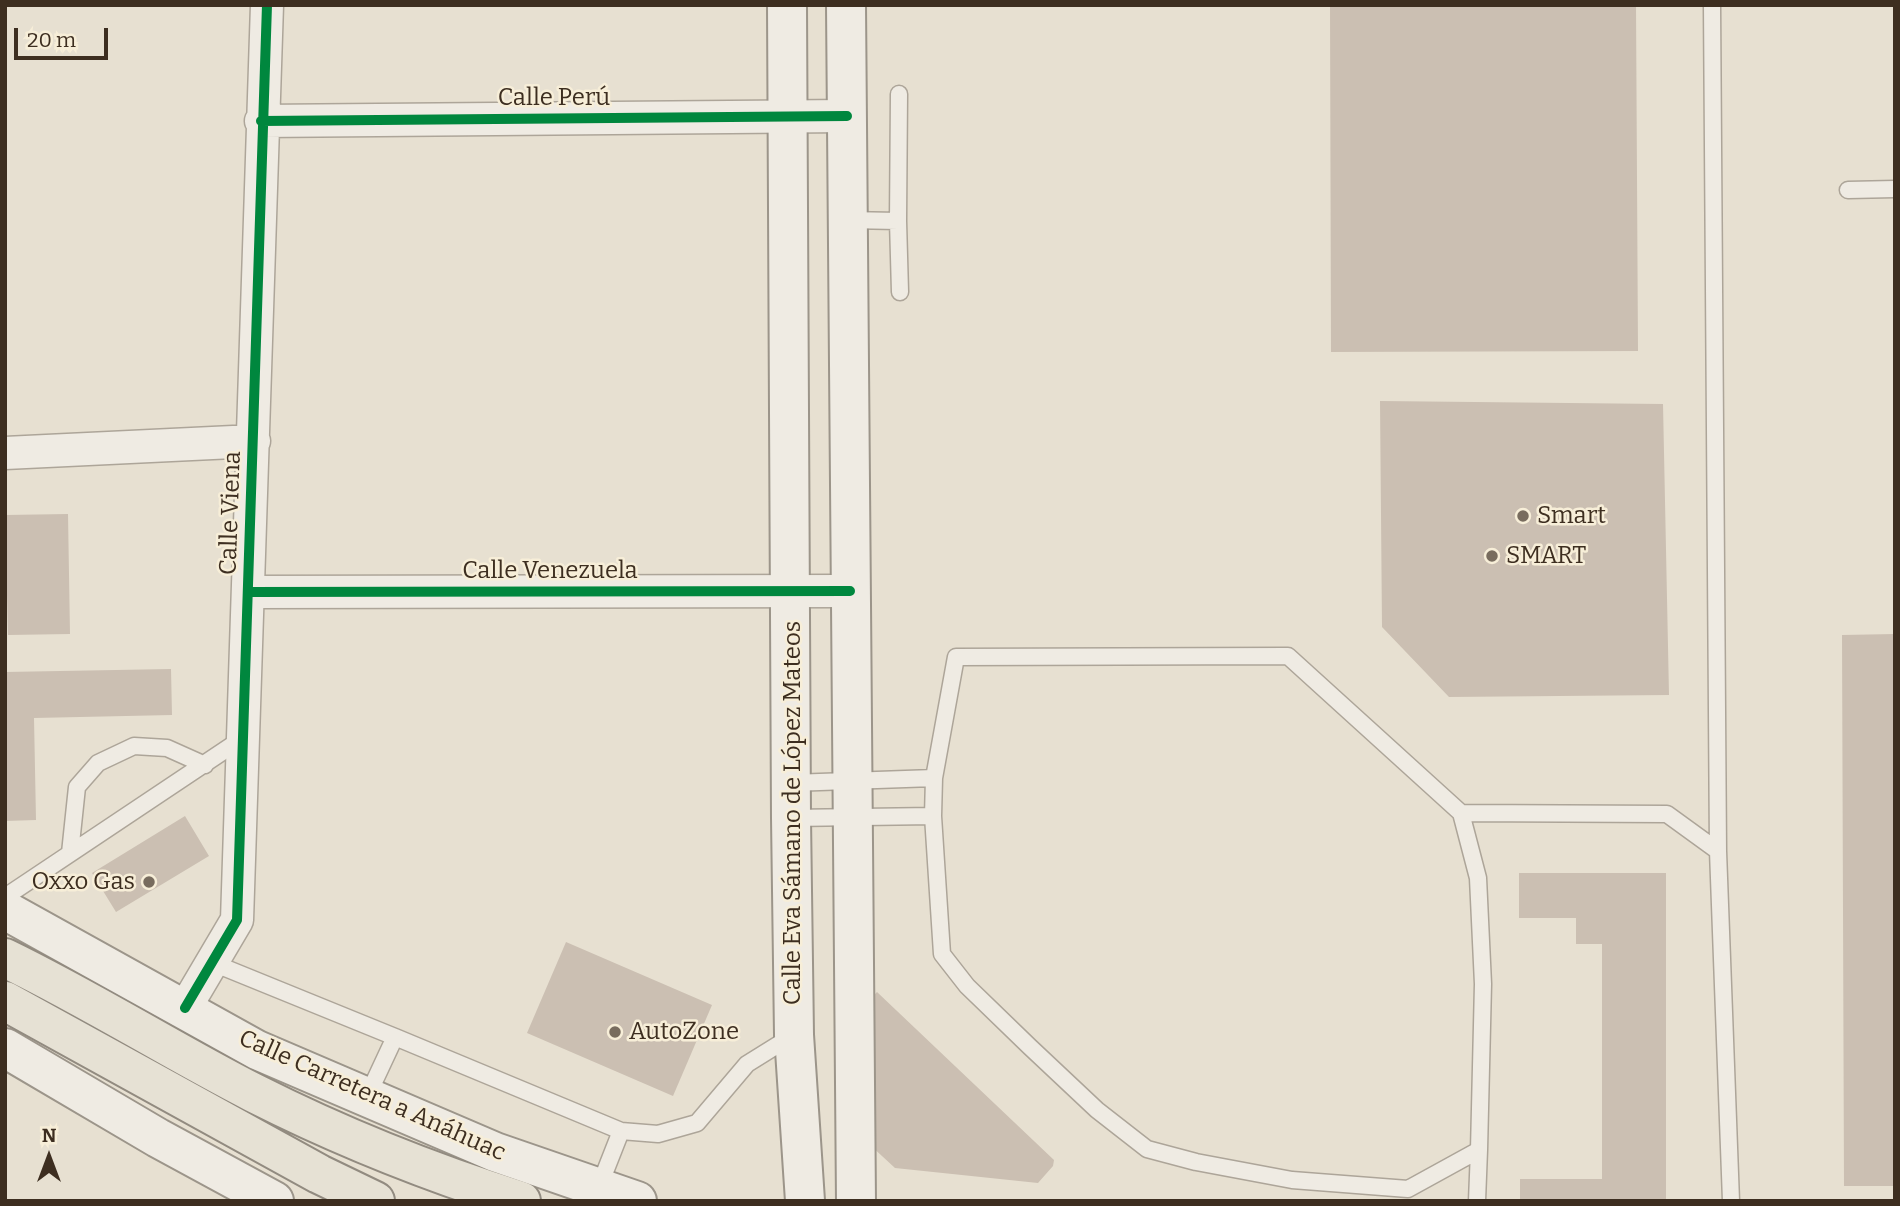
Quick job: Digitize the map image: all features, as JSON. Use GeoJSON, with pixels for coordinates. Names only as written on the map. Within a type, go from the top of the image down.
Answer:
{"type":"FeatureCollection","features":[{"type":"Feature","properties":{"kind":"main road","name":"Calle Eva Sámano de López Mateos"},"geometry":{"type":"LineString","coordinates":[[787,5],[794,1035],[803,1195]]}},
{"type":"Feature","properties":{"kind":"main road"},"geometry":{"type":"LineString","coordinates":[[846,5],[855,1186],[881,1201]]}},
{"type":"Feature","properties":{"kind":"main road","name":"Calle Carretera a Anáhuac"},"geometry":{"type":"LineString","coordinates":[[5,910],[257,1050],[366,1099],[495,1152],[637,1201]]}},
{"type":"Feature","properties":{"kind":"main road"},"geometry":{"type":"LineString","coordinates":[[5,958],[67,988],[254,1093],[335,1132],[470,1185],[521,1201]]}},
{"type":"Feature","properties":{"kind":"main road"},"geometry":{"type":"LineString","coordinates":[[5,1001],[308,1168],[375,1201]]}},
{"type":"Feature","properties":{"kind":"main road"},"geometry":{"type":"LineString","coordinates":[[5,1048],[158,1138],[274,1201]]}},
{"type":"Feature","properties":{"kind":"street","name":"Calle Viena"},"geometry":{"type":"LineString","coordinates":[[185,1008],[237,920],[254,441],[261,121],[267,5]]}},
{"type":"Feature","properties":{"kind":"street","name":"Calle Perú"},"geometry":{"type":"LineString","coordinates":[[261,121],[847,116]]}},
{"type":"Feature","properties":{"kind":"street"},"geometry":{"type":"LineString","coordinates":[[5,453],[254,441]]}},
{"type":"Feature","properties":{"kind":"street","name":"Calle Venezuela"},"geometry":{"type":"LineString","coordinates":[[249,592],[850,591]]}},
{"type":"Feature","properties":{"kind":"lane"},"geometry":{"type":"LineString","coordinates":[[1712,5],[1718,850],[1731,1201]]}},
{"type":"Feature","properties":{"kind":"lane"},"geometry":{"type":"LineString","coordinates":[[899,94],[900,292]]}},
{"type":"Feature","properties":{"kind":"lane"},"geometry":{"type":"LineString","coordinates":[[1848,190],[1895,190]]}},
{"type":"Feature","properties":{"kind":"lane"},"geometry":{"type":"LineString","coordinates":[[847,220],[898,221]]}},
{"type":"Feature","properties":{"kind":"lane"},"geometry":{"type":"LineString","coordinates":[[1477,1201],[1479,1150],[1483,984],[1478,892],[1461,813],[1288,656],[956,657],[934,778],[933,816],[942,954],[967,986],[1030,1047],[1097,1110],[1147,1149],[1292,1180],[1408,1189],[1479,1150]]}},
{"type":"Feature","properties":{"kind":"lane"},"geometry":{"type":"LineString","coordinates":[[5,897],[243,738]]}},
{"type":"Feature","properties":{"kind":"lane"},"geometry":{"type":"LineString","coordinates":[[70,853],[77,787],[98,763],[134,746],[167,748],[205,765]]}},
{"type":"Feature","properties":{"kind":"lane"},"geometry":{"type":"LineString","coordinates":[[791,800],[852,781],[934,778]]}},
{"type":"Feature","properties":{"kind":"lane"},"geometry":{"type":"LineString","coordinates":[[791,800],[851,818],[933,816]]}},
{"type":"Feature","properties":{"kind":"lane"},"geometry":{"type":"LineString","coordinates":[[1461,813],[1667,814],[1718,850]]}},
{"type":"Feature","properties":{"kind":"lane"},"geometry":{"type":"LineString","coordinates":[[213,963],[621,1131],[657,1134],[696,1123],[747,1064],[794,1035]]}},
{"type":"Feature","properties":{"kind":"lane"},"geometry":{"type":"LineString","coordinates":[[366,1099],[395,1037]]}},
{"type":"Feature","properties":{"kind":"lane"},"geometry":{"type":"LineString","coordinates":[[599,1187],[621,1131]]}},
{"type":"Feature","properties":{"kind":"building"},"geometry":{"type":"Polygon","coordinates":[[[1330,5],[1636,5],[1638,351],[1331,352],[1330,5]]]}},
{"type":"Feature","properties":{"kind":"building","name":"Smart"},"geometry":{"type":"Polygon","coordinates":[[[1380,401],[1663,404],[1669,695],[1449,697],[1382,627],[1380,401]]]}},
{"type":"Feature","properties":{"kind":"building"},"geometry":{"type":"Polygon","coordinates":[[[68,514],[70,634],[8,635],[5,515],[68,514]]]}},
{"type":"Feature","properties":{"kind":"building"},"geometry":{"type":"Polygon","coordinates":[[[1895,634],[1895,1186],[1844,1186],[1842,635],[1895,634]]]}},
{"type":"Feature","properties":{"kind":"building"},"geometry":{"type":"Polygon","coordinates":[[[171,669],[172,715],[34,718],[36,820],[5,821],[5,672],[171,669]]]}},
{"type":"Feature","properties":{"kind":"building"},"geometry":{"type":"Polygon","coordinates":[[[185,816],[209,856],[116,912],[92,873],[185,816]]]}},
{"type":"Feature","properties":{"kind":"building"},"geometry":{"type":"Polygon","coordinates":[[[1519,873],[1666,873],[1666,1201],[1520,1201],[1520,1179],[1602,1179],[1602,944],[1576,944],[1576,918],[1519,918],[1519,873]]]}},
{"type":"Feature","properties":{"kind":"building"},"geometry":{"type":"Polygon","coordinates":[[[566,942],[712,1005],[673,1096],[527,1033],[566,942]]]}},
{"type":"Feature","properties":{"kind":"building"},"geometry":{"type":"Polygon","coordinates":[[[877,992],[1054,1160],[1053,1166],[1038,1183],[895,1168],[856,1132],[870,999],[877,992]]]}},
{"type":"Feature","properties":{"kind":"cycle path"},"geometry":{"type":"LineString","coordinates":[[185,1008],[237,920],[267,5]]}},
{"type":"Feature","properties":{"kind":"cycle path"},"geometry":{"type":"LineString","coordinates":[[261,121],[847,116]]}},
{"type":"Feature","properties":{"kind":"cycle path"},"geometry":{"type":"LineString","coordinates":[[249,592],[850,591]]}},
{"type":"Feature","properties":{"kind":"place","name":"Smart"},"geometry":{"type":"Point","coordinates":[1523,516]}},
{"type":"Feature","properties":{"kind":"place","name":"SMART"},"geometry":{"type":"Point","coordinates":[1492,556]}},
{"type":"Feature","properties":{"kind":"place","name":"Oxxo Gas"},"geometry":{"type":"Point","coordinates":[149,882]}},
{"type":"Feature","properties":{"kind":"place","name":"AutoZone"},"geometry":{"type":"Point","coordinates":[615,1032]}}]}
